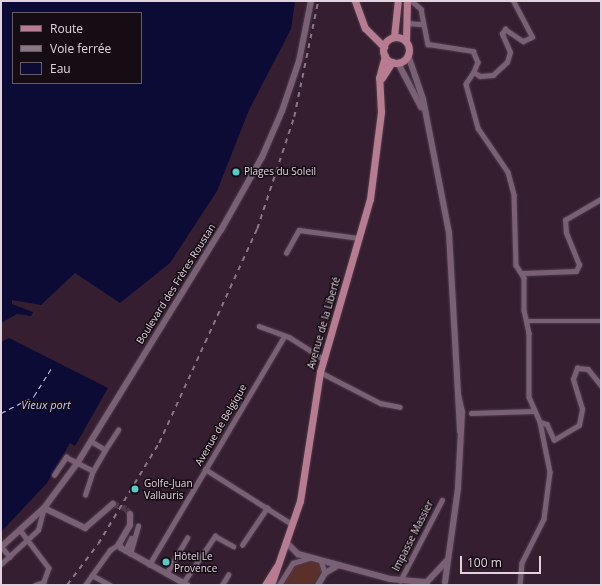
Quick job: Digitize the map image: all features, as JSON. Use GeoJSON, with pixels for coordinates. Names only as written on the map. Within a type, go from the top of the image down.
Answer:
{"type":"FeatureCollection","features":[{"type":"Feature","properties":{"kind":"main road","name":"Boulevard des Frères Roustan"},"geometry":{"type":"LineString","coordinates":[[1,547],[21,531],[44,508],[78,462],[209,251],[262,157],[294,78],[311,1]]}},
{"type":"Feature","properties":{"kind":"main road"},"geometry":{"type":"LineString","coordinates":[[355,1],[365,28],[384,47],[385,56],[381,88]]}},
{"type":"Feature","properties":{"kind":"main road"},"geometry":{"type":"LineString","coordinates":[[384,47],[394,37],[398,1]]}},
{"type":"Feature","properties":{"kind":"main road"},"geometry":{"type":"LineString","coordinates":[[280,559],[298,554],[340,565],[389,582],[400,581],[410,584],[427,582],[446,584],[458,488],[462,412],[458,394],[450,233],[424,112],[408,55],[406,41],[410,2]]}},
{"type":"Feature","properties":{"kind":"main road"},"geometry":{"type":"LineString","coordinates":[[394,37],[406,41]]}},
{"type":"Feature","properties":{"kind":"main road"},"geometry":{"type":"LineString","coordinates":[[381,88],[384,72],[395,62],[408,55]]}},
{"type":"Feature","properties":{"kind":"main road"},"geometry":{"type":"LineString","coordinates":[[385,56],[395,62],[424,112]]}},
{"type":"Feature","properties":{"kind":"main road","name":"Avenue de la Liberté"},"geometry":{"type":"LineString","coordinates":[[272,585],[300,501],[320,372],[359,238],[373,181],[381,88]]}},
{"type":"Feature","properties":{"kind":"main road"},"geometry":{"type":"LineString","coordinates":[[44,508],[85,528],[113,504]]}},
{"type":"Feature","properties":{"kind":"main road"},"geometry":{"type":"LineString","coordinates":[[130,514],[130,525],[119,544],[127,553],[181,583]]}},
{"type":"Feature","properties":{"kind":"main road"},"geometry":{"type":"LineString","coordinates":[[286,542],[298,554]]}},
{"type":"Feature","properties":{"kind":"main road","name":"Avenue de la Liberté"},"geometry":{"type":"LineString","coordinates":[[265,585],[280,559]]}},
{"type":"Feature","properties":{"kind":"main road"},"geometry":{"type":"LineString","coordinates":[[427,582],[448,559]]}},
{"type":"Feature","properties":{"kind":"main road"},"geometry":{"type":"LineString","coordinates":[[318,585],[325,573],[340,565]]}},
{"type":"Feature","properties":{"kind":"street"},"geometry":{"type":"LineString","coordinates":[[474,72],[480,76],[493,75],[507,62],[510,52],[502,34],[505,29],[522,41],[532,37],[513,1]]}},
{"type":"Feature","properties":{"kind":"street"},"geometry":{"type":"LineString","coordinates":[[410,2],[421,9],[423,36],[429,45],[473,51],[478,62],[474,72],[466,84],[478,128],[511,181],[516,214],[516,265],[523,273],[527,321],[529,397],[540,422],[550,491],[542,525],[522,563],[520,585]]}},
{"type":"Feature","properties":{"kind":"street"},"geometry":{"type":"LineString","coordinates":[[407,23],[423,24]]}},
{"type":"Feature","properties":{"kind":"street"},"geometry":{"type":"LineString","coordinates":[[523,273],[576,271],[578,265],[566,233],[565,220],[601,199]]}},
{"type":"Feature","properties":{"kind":"street"},"geometry":{"type":"LineString","coordinates":[[286,253],[299,230],[359,238]]}},
{"type":"Feature","properties":{"kind":"street"},"geometry":{"type":"LineString","coordinates":[[527,321],[601,321]]}},
{"type":"Feature","properties":{"kind":"street"},"geometry":{"type":"LineString","coordinates":[[259,326],[284,337],[324,359]]}},
{"type":"Feature","properties":{"kind":"street","name":"Avenue de Belgique"},"geometry":{"type":"LineString","coordinates":[[149,564],[284,337]]}},
{"type":"Feature","properties":{"kind":"street"},"geometry":{"type":"LineString","coordinates":[[540,422],[547,424],[554,440],[579,425],[582,409],[574,379],[577,368],[588,369],[601,385]]}},
{"type":"Feature","properties":{"kind":"street"},"geometry":{"type":"LineString","coordinates":[[320,372],[380,403],[400,407]]}},
{"type":"Feature","properties":{"kind":"street"},"geometry":{"type":"LineString","coordinates":[[471,413],[534,411]]}},
{"type":"Feature","properties":{"kind":"street"},"geometry":{"type":"LineString","coordinates":[[85,495],[93,471],[118,430]]}},
{"type":"Feature","properties":{"kind":"street"},"geometry":{"type":"LineString","coordinates":[[90,441],[105,450]]}},
{"type":"Feature","properties":{"kind":"street"},"geometry":{"type":"LineString","coordinates":[[54,475],[66,457],[93,471]]}},
{"type":"Feature","properties":{"kind":"street"},"geometry":{"type":"LineString","coordinates":[[205,469],[292,524]]}},
{"type":"Feature","properties":{"kind":"street","name":"Impasse Massier"},"geometry":{"type":"LineString","coordinates":[[400,581],[442,500]]}},
{"type":"Feature","properties":{"kind":"street"},"geometry":{"type":"LineString","coordinates":[[1,564],[28,541],[38,530],[44,508]]}},
{"type":"Feature","properties":{"kind":"street"},"geometry":{"type":"LineString","coordinates":[[242,545],[267,508]]}},
{"type":"Feature","properties":{"kind":"street"},"geometry":{"type":"LineString","coordinates":[[127,553],[138,526],[127,553]]}},
{"type":"Feature","properties":{"kind":"street"},"geometry":{"type":"LineString","coordinates":[[21,531],[49,568],[45,583],[35,585]]}},
{"type":"Feature","properties":{"kind":"street"},"geometry":{"type":"LineString","coordinates":[[181,583],[215,536],[233,546]]}},
{"type":"Feature","properties":{"kind":"street"},"geometry":{"type":"LineString","coordinates":[[166,574],[187,538]]}},
{"type":"Feature","properties":{"kind":"street"},"geometry":{"type":"LineString","coordinates":[[85,585],[110,550],[119,544]]}},
{"type":"Feature","properties":{"kind":"street"},"geometry":{"type":"LineString","coordinates":[[1,547],[10,557]]}},
{"type":"Feature","properties":{"kind":"street"},"geometry":{"type":"LineString","coordinates":[[279,585],[294,563],[318,559],[325,573]]}},
{"type":"Feature","properties":{"kind":"street"},"geometry":{"type":"LineString","coordinates":[[92,575],[110,585]]}},
{"type":"Feature","properties":{"kind":"street"},"geometry":{"type":"LineString","coordinates":[[222,585],[228,575]]}},
{"type":"Feature","properties":{"kind":"shaded area"},"geometry":{"type":"Polygon","coordinates":[[[307,560],[320,563],[323,569],[313,585],[282,585],[296,564],[307,560]]]}},
{"type":"Feature","properties":{"kind":"water"},"geometry":{"type":"Polygon","coordinates":[[[1,1],[295,1],[291,29],[249,110],[217,191],[170,263],[120,303],[75,273],[41,305],[12,300],[12,304],[33,312],[31,316],[17,314],[1,323],[1,1]]]}},
{"type":"Feature","properties":{"kind":"water","name":"Vieux port"},"geometry":{"type":"Polygon","coordinates":[[[9,338],[108,388],[75,446],[70,443],[47,483],[1,532],[1,342],[9,338]]]}},
{"type":"Feature","properties":{"kind":"ferry route"},"geometry":{"type":"LineString","coordinates":[[1,413],[34,396],[51,369]]}},
{"type":"Feature","properties":{"kind":"tunnel"},"geometry":{"type":"LineString","coordinates":[[113,504],[126,509],[130,514]]}},
{"type":"Feature","properties":{"kind":"railway"},"geometry":{"type":"LineString","coordinates":[[67,585],[98,544],[159,443],[257,229],[294,117],[318,1]]}},
{"type":"Feature","properties":{"kind":"place","name":"Plages du Soleil"},"geometry":{"type":"Point","coordinates":[236,172]}},
{"type":"Feature","properties":{"kind":"place","name":"Golfe-Juan Vallauris"},"geometry":{"type":"Point","coordinates":[135,489]}},
{"type":"Feature","properties":{"kind":"place","name":"Hôtel Le Provence"},"geometry":{"type":"Point","coordinates":[166,562]}}]}
